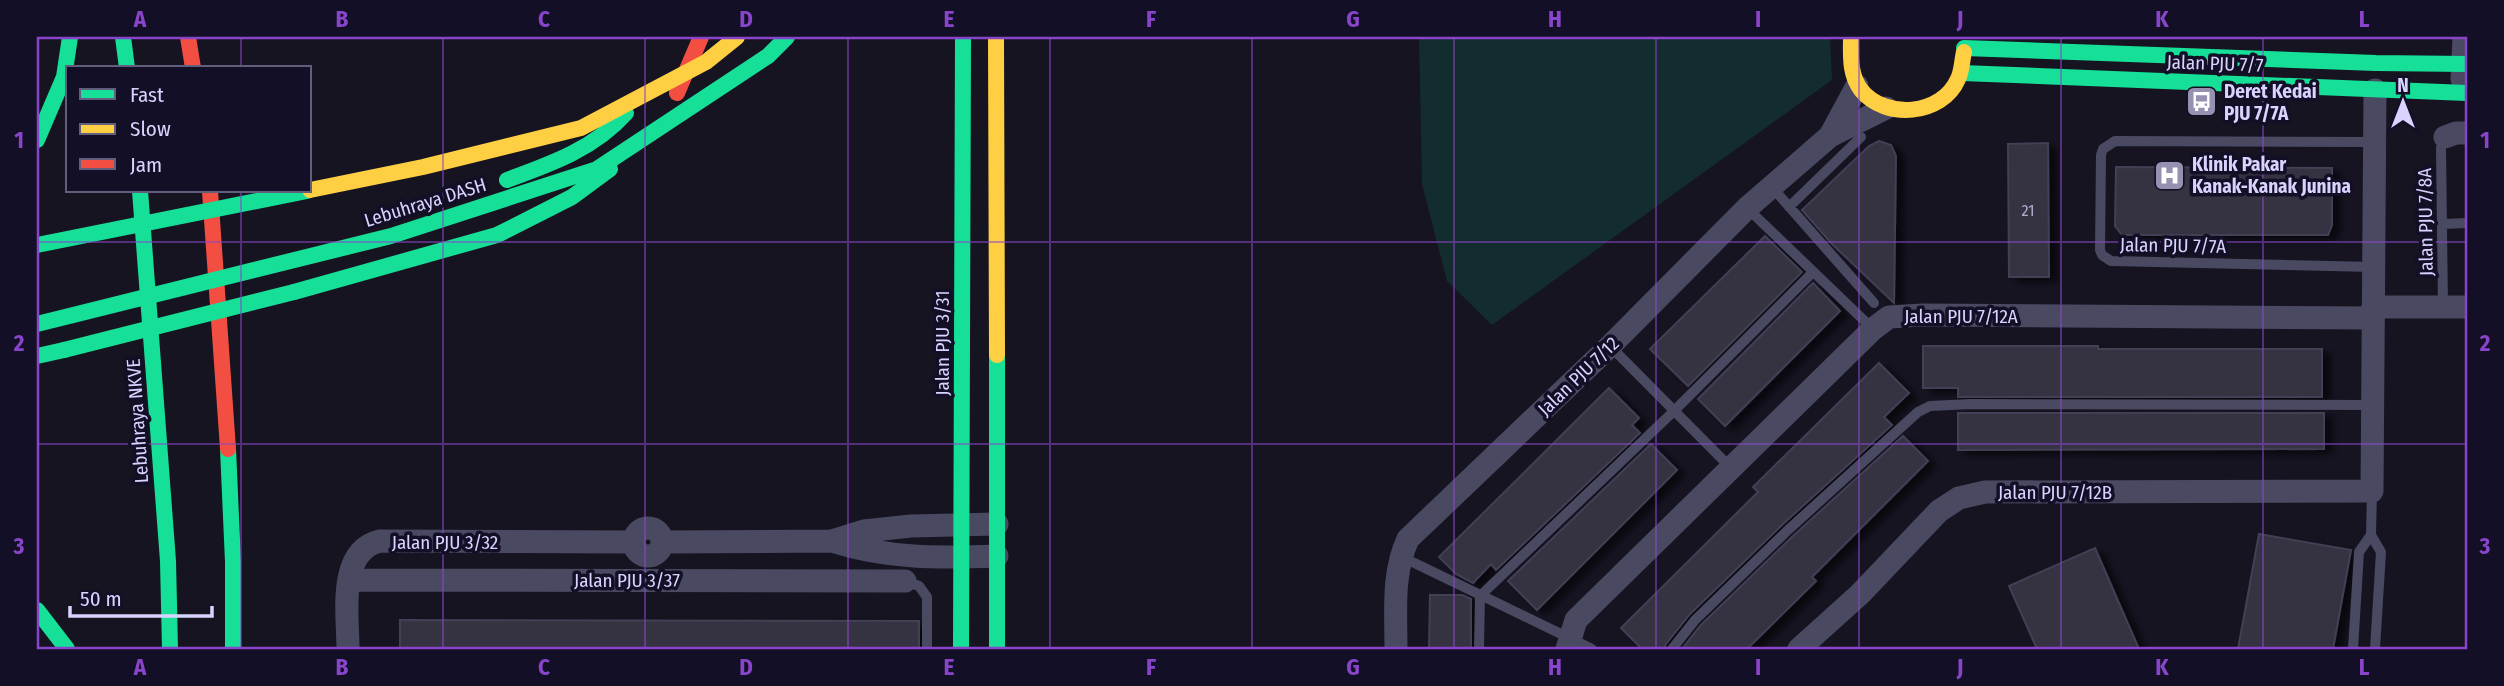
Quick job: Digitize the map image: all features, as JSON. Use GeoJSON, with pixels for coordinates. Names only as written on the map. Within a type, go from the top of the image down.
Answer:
{"type":"FeatureCollection","features":[{"type":"Feature","properties":{"kind":"main road"},"geometry":{"type":"LineString","coordinates":[[37,140],[60,89],[70,50],[70,37]]}},
{"type":"Feature","properties":{"kind":"main road"},"geometry":{"type":"LineString","coordinates":[[123,37],[127,66]]}},
{"type":"Feature","properties":{"kind":"main road"},"geometry":{"type":"LineString","coordinates":[[188,37],[193,66]]}},
{"type":"Feature","properties":{"kind":"main road"},"geometry":{"type":"LineString","coordinates":[[37,356],[294,292],[497,235],[572,197],[632,153],[677,93],[701,37]]}},
{"type":"Feature","properties":{"kind":"main road","name":"Lebuhraya DASH"},"geometry":{"type":"LineString","coordinates":[[312,189],[423,167],[581,128],[706,62],[737,37]]}},
{"type":"Feature","properties":{"kind":"main road","name":"Lebuhraya DASH"},"geometry":{"type":"LineString","coordinates":[[37,324],[391,236],[597,169],[768,56],[787,37]]}},
{"type":"Feature","properties":{"kind":"main road","name":"Jalan PJU 3/31"},"geometry":{"type":"LineString","coordinates":[[961,649],[963,37]]}},
{"type":"Feature","properties":{"kind":"main road"},"geometry":{"type":"LineString","coordinates":[[996,37],[996,649]]}},
{"type":"Feature","properties":{"kind":"main road"},"geometry":{"type":"LineString","coordinates":[[1850,37],[1850,69],[1857,86],[1870,100],[1886,108],[1905,112],[1940,102],[1953,89],[1962,73],[1963,42]]}},
{"type":"Feature","properties":{"kind":"main road","name":"Jalan PJU 7/7"},"geometry":{"type":"LineString","coordinates":[[1963,42],[2376,63],[2465,64]]}},
{"type":"Feature","properties":{"kind":"main road"},"geometry":{"type":"LineString","coordinates":[[489,187],[569,157],[613,130],[659,71]]}},
{"type":"Feature","properties":{"kind":"main road","name":"Jalan PJU 7/7"},"geometry":{"type":"LineString","coordinates":[[1962,73],[2465,93]]}},
{"type":"Feature","properties":{"kind":"main road","name":"Lebuhraya NKVE"},"geometry":{"type":"LineString","coordinates":[[140,192],[168,561],[170,649]]}},
{"type":"Feature","properties":{"kind":"main road"},"geometry":{"type":"LineString","coordinates":[[210,192],[233,562],[233,649]]}},
{"type":"Feature","properties":{"kind":"main road"},"geometry":{"type":"LineString","coordinates":[[214,225],[222,192]]}},
{"type":"Feature","properties":{"kind":"main road","name":"Lebuhraya DASH"},"geometry":{"type":"LineString","coordinates":[[37,246],[298,192]]}},
{"type":"Feature","properties":{"kind":"main road"},"geometry":{"type":"LineString","coordinates":[[37,309],[401,217],[464,195]]}},
{"type":"Feature","properties":{"kind":"main road"},"geometry":{"type":"LineString","coordinates":[[37,610],[67,649]]}},
{"type":"Feature","properties":{"kind":"street"},"geometry":{"type":"LineString","coordinates":[[2464,37],[2465,93]]}},
{"type":"Feature","properties":{"kind":"street","name":"Jalan PJU 7/12"},"geometry":{"type":"LineString","coordinates":[[1830,135],[1857,86]]}},
{"type":"Feature","properties":{"kind":"street"},"geometry":{"type":"LineString","coordinates":[[2372,491],[2375,90]]}},
{"type":"Feature","properties":{"kind":"street","name":"Jalan PJU 7/12"},"geometry":{"type":"LineString","coordinates":[[1395,649],[1397,576],[1400,556],[1408,538],[1610,346],[1771,186],[1830,135],[1886,108]]}},
{"type":"Feature","properties":{"kind":"street","name":"Jalan PJU 7/12A"},"geometry":{"type":"LineString","coordinates":[[1568,644],[1576,620],[1873,328],[1889,317],[2373,312],[2467,307]]}},
{"type":"Feature","properties":{"kind":"street","name":"Jalan PJU 7/12B"},"geometry":{"type":"LineString","coordinates":[[1799,649],[1860,594],[1939,511],[1959,498],[1985,492],[2372,491]]}},
{"type":"Feature","properties":{"kind":"street"},"geometry":{"type":"LineString","coordinates":[[832,541],[864,531],[911,526],[997,524]]}},
{"type":"Feature","properties":{"kind":"street","name":"Jalan PJU 3/32"},"geometry":{"type":"LineString","coordinates":[[348,649],[349,580],[352,562],[368,544],[380,541],[634,542],[637,533],[651,528],[659,533],[662,542],[832,541]]}},
{"type":"Feature","properties":{"kind":"street"},"geometry":{"type":"LineString","coordinates":[[832,541],[863,551],[892,556],[997,556]]}},
{"type":"Feature","properties":{"kind":"street","name":"Jalan PJU 3/37"},"geometry":{"type":"LineString","coordinates":[[349,580],[905,581]]}},
{"type":"Feature","properties":{"kind":"lane","name":"Jalan PJU 7/8A"},"geometry":{"type":"LineString","coordinates":[[2443,307],[2441,148],[2456,135]]}},
{"type":"Feature","properties":{"kind":"lane"},"geometry":{"type":"LineString","coordinates":[[1789,207],[1861,137]]}},
{"type":"Feature","properties":{"kind":"lane","name":"Jalan PJU 7/7A"},"geometry":{"type":"LineString","coordinates":[[2374,142],[2108,143],[2101,155],[2100,250],[2102,255],[2111,261],[2374,267]]}},
{"type":"Feature","properties":{"kind":"lane"},"geometry":{"type":"LineString","coordinates":[[1771,186],[1874,303]]}},
{"type":"Feature","properties":{"kind":"lane"},"geometry":{"type":"LineString","coordinates":[[1747,208],[1873,328]]}},
{"type":"Feature","properties":{"kind":"lane"},"geometry":{"type":"LineString","coordinates":[[2443,223],[2467,223]]}},
{"type":"Feature","properties":{"kind":"lane"},"geometry":{"type":"LineString","coordinates":[[1479,649],[1480,596],[1674,411],[1814,272]]}},
{"type":"Feature","properties":{"kind":"lane"},"geometry":{"type":"LineString","coordinates":[[1610,346],[1730,467]]}},
{"type":"Feature","properties":{"kind":"lane"},"geometry":{"type":"LineString","coordinates":[[1672,649],[1695,620],[1788,530],[1918,412],[1930,407],[1970,404],[2373,405]]}},
{"type":"Feature","properties":{"kind":"lane"},"geometry":{"type":"LineString","coordinates":[[2372,491],[2371,535],[2381,552],[2375,649]]}},
{"type":"Feature","properties":{"kind":"lane"},"geometry":{"type":"LineString","coordinates":[[2353,649],[2359,552],[2371,535]]}},
{"type":"Feature","properties":{"kind":"lane"},"geometry":{"type":"LineString","coordinates":[[1400,556],[1568,644],[1592,649]]}},
{"type":"Feature","properties":{"kind":"lane"},"geometry":{"type":"LineString","coordinates":[[905,581],[919,586],[927,597],[927,649]]}},
{"type":"Feature","properties":{"kind":"green space"},"geometry":{"type":"Polygon","coordinates":[[[1419,37],[1830,37],[1832,80],[1492,325],[1447,281],[1422,184],[1419,37]]]}},
{"type":"Feature","properties":{"kind":"building"},"geometry":{"type":"Polygon","coordinates":[[[1879,141],[1891,145],[1896,156],[1894,303],[1832,244],[1802,210],[1869,146],[1879,141]]]}},
{"type":"Feature","properties":{"kind":"building"},"geometry":{"type":"Polygon","coordinates":[[[2048,143],[2049,277],[2009,277],[2008,144],[2048,143]]]}},
{"type":"Feature","properties":{"kind":"building"},"geometry":{"type":"Polygon","coordinates":[[[2116,167],[2332,168],[2332,225],[2328,235],[2122,235],[2115,226],[2116,167]]]}},
{"type":"Feature","properties":{"kind":"building"},"geometry":{"type":"Polygon","coordinates":[[[1765,236],[1802,272],[1688,386],[1650,349],[1765,236]]]}},
{"type":"Feature","properties":{"kind":"building"},"geometry":{"type":"Polygon","coordinates":[[[1813,283],[1840,311],[1725,426],[1698,399],[1813,283]]]}},
{"type":"Feature","properties":{"kind":"building"},"geometry":{"type":"Polygon","coordinates":[[[1923,346],[2322,349],[2322,397],[1958,397],[1958,388],[1923,388],[1923,346]]]}},
{"type":"Feature","properties":{"kind":"building"},"geometry":{"type":"Polygon","coordinates":[[[1879,363],[1909,393],[1884,417],[1892,425],[1783,524],[1690,614],[1664,649],[1642,649],[1621,628],[1758,492],[1753,487],[1879,363]]]}},
{"type":"Feature","properties":{"kind":"building"},"geometry":{"type":"Polygon","coordinates":[[[1609,388],[1639,418],[1632,425],[1640,433],[1496,570],[1491,564],[1473,583],[1456,574],[1439,557],[1609,388]]]}},
{"type":"Feature","properties":{"kind":"building"},"geometry":{"type":"Polygon","coordinates":[[[1958,413],[2324,413],[2324,449],[1958,450],[1958,413]]]}},
{"type":"Feature","properties":{"kind":"building"},"geometry":{"type":"Polygon","coordinates":[[[1903,436],[1928,461],[1812,577],[1816,581],[1747,649],[1682,649],[1701,625],[1793,536],[1903,436]]]}},
{"type":"Feature","properties":{"kind":"building"},"geometry":{"type":"Polygon","coordinates":[[[1651,444],[1677,470],[1537,610],[1508,581],[1651,444]]]}},
{"type":"Feature","properties":{"kind":"building"},"geometry":{"type":"Polygon","coordinates":[[[2259,534],[2351,550],[2333,649],[2238,649],[2259,534]]]}},
{"type":"Feature","properties":{"kind":"building"},"geometry":{"type":"Polygon","coordinates":[[[2095,548],[2139,649],[2037,649],[2009,586],[2095,548]]]}},
{"type":"Feature","properties":{"kind":"building"},"geometry":{"type":"Polygon","coordinates":[[[1430,595],[1462,595],[1471,599],[1471,649],[1429,649],[1430,595]]]}},
{"type":"Feature","properties":{"kind":"building"},"geometry":{"type":"Polygon","coordinates":[[[400,620],[919,621],[919,649],[400,649],[400,620]]]}},
{"type":"Feature","properties":{"kind":"traffic: fast"},"geometry":{"type":"LineString","coordinates":[[37,140],[64,77],[70,37]]}},
{"type":"Feature","properties":{"kind":"traffic: fast"},"geometry":{"type":"LineString","coordinates":[[123,37],[127,66]]}},
{"type":"Feature","properties":{"kind":"traffic: fast"},"geometry":{"type":"LineString","coordinates":[[37,324],[391,236],[597,169],[768,56],[787,37]]}},
{"type":"Feature","properties":{"kind":"traffic: fast"},"geometry":{"type":"LineString","coordinates":[[961,649],[963,37]]}},
{"type":"Feature","properties":{"kind":"traffic: fast"},"geometry":{"type":"LineString","coordinates":[[1964,48],[2467,64]]}},
{"type":"Feature","properties":{"kind":"traffic: fast"},"geometry":{"type":"LineString","coordinates":[[1962,73],[2467,93]]}},
{"type":"Feature","properties":{"kind":"traffic: fast"},"geometry":{"type":"LineString","coordinates":[[507,180],[586,146],[614,126],[626,113]]}},
{"type":"Feature","properties":{"kind":"traffic: fast"},"geometry":{"type":"LineString","coordinates":[[294,292],[497,235],[572,197],[610,169]]}},
{"type":"Feature","properties":{"kind":"traffic: fast"},"geometry":{"type":"LineString","coordinates":[[140,192],[168,561],[170,649]]}},
{"type":"Feature","properties":{"kind":"traffic: fast"},"geometry":{"type":"LineString","coordinates":[[37,245],[302,192]]}},
{"type":"Feature","properties":{"kind":"traffic: fast"},"geometry":{"type":"LineString","coordinates":[[64,350],[294,292]]}},
{"type":"Feature","properties":{"kind":"traffic: fast"},"geometry":{"type":"LineString","coordinates":[[37,356],[64,350]]}},
{"type":"Feature","properties":{"kind":"traffic: fast"},"geometry":{"type":"LineString","coordinates":[[997,355],[997,649]]}},
{"type":"Feature","properties":{"kind":"traffic: fast"},"geometry":{"type":"LineString","coordinates":[[228,449],[233,562],[233,649]]}},
{"type":"Feature","properties":{"kind":"traffic: fast"},"geometry":{"type":"LineString","coordinates":[[37,610],[67,649]]}},
{"type":"Feature","properties":{"kind":"traffic: slow"},"geometry":{"type":"LineString","coordinates":[[312,190],[423,167],[581,128],[706,62],[737,37]]}},
{"type":"Feature","properties":{"kind":"traffic: slow"},"geometry":{"type":"LineString","coordinates":[[996,37],[997,355]]}},
{"type":"Feature","properties":{"kind":"traffic: slow"},"geometry":{"type":"LineString","coordinates":[[1851,37],[1851,57],[1857,84],[1871,100],[1898,109],[1912,110],[1939,101],[1950,91],[1959,76],[1964,52]]}},
{"type":"Feature","properties":{"kind":"traffic: jam"},"geometry":{"type":"LineString","coordinates":[[188,37],[193,66]]}},
{"type":"Feature","properties":{"kind":"traffic: jam"},"geometry":{"type":"LineString","coordinates":[[677,93],[701,37]]}},
{"type":"Feature","properties":{"kind":"traffic: jam"},"geometry":{"type":"LineString","coordinates":[[210,192],[228,449]]}},
{"type":"Feature","properties":{"kind":"place","name":"Deret Kedai PJU 7/7A"},"geometry":{"type":"Point","coordinates":[2201,102]}},
{"type":"Feature","properties":{"kind":"place","name":"Klinik Pakar Kanak-Kanak Junina"},"geometry":{"type":"Point","coordinates":[2169,175]}}]}
